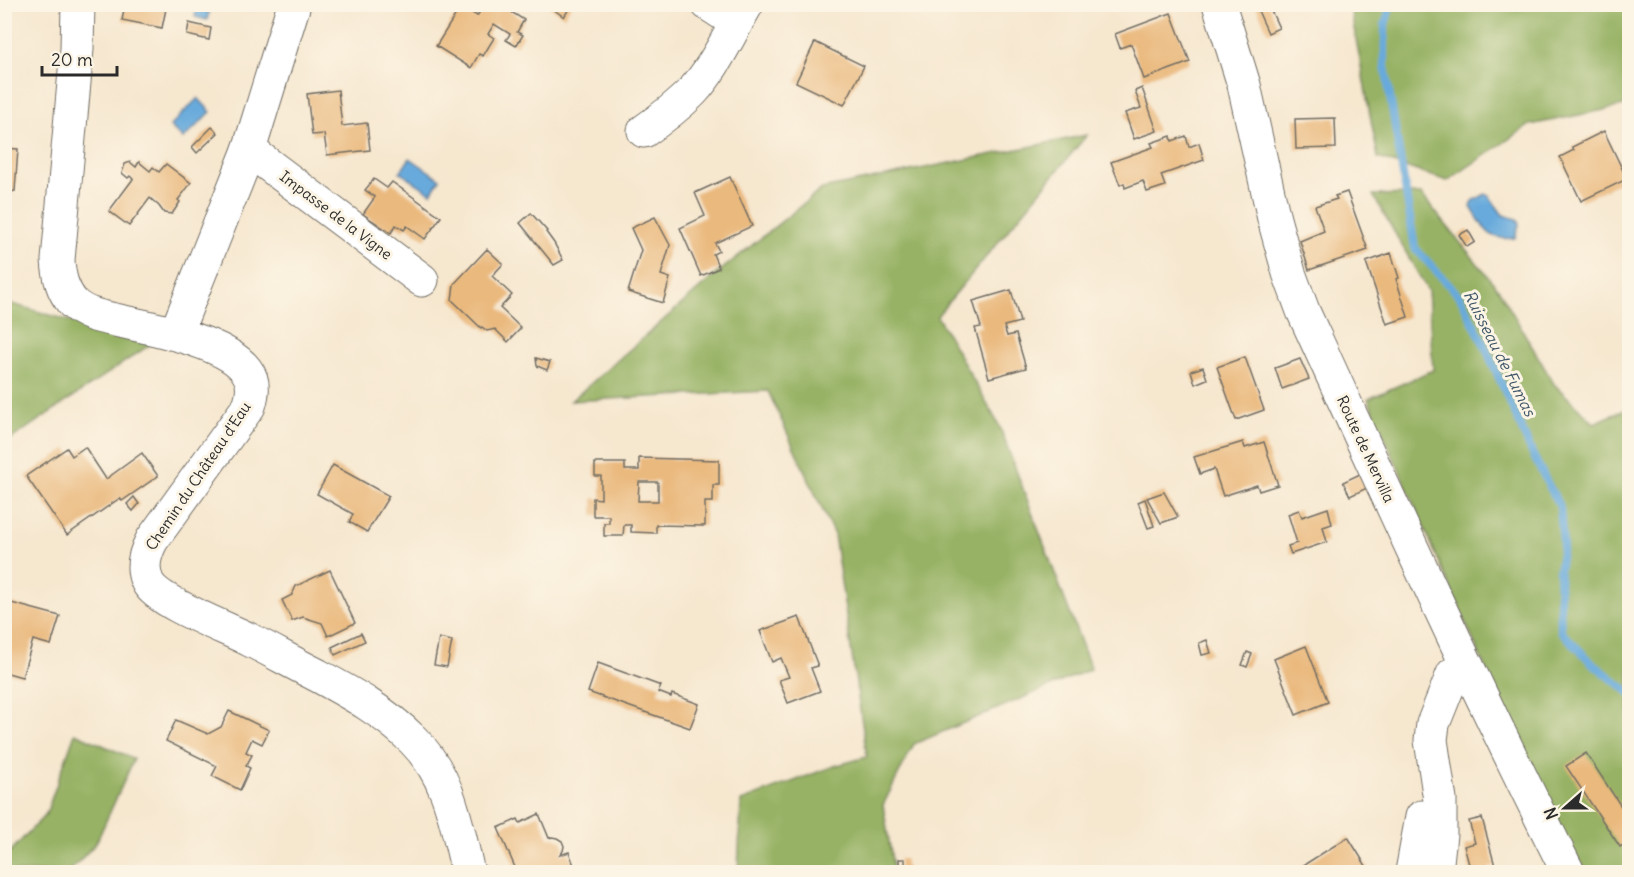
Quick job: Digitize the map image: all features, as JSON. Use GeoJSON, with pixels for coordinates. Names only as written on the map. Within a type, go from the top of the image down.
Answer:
{"type":"FeatureCollection","features":[{"type":"Feature","properties":{"kind":"street","name":"Chemin du Château d'Eau"},"geometry":{"type":"LineString","coordinates":[[78,4],[58,260],[59,278],[65,292],[75,304],[92,314],[176,333],[223,351],[240,363],[251,378],[253,393],[249,406],[152,540],[146,553],[143,569],[148,584],[157,594],[170,602],[250,639],[362,699],[390,719],[430,759],[444,784],[451,803],[468,873]]}},
{"type":"Feature","properties":{"kind":"street"},"geometry":{"type":"LineString","coordinates":[[176,333],[249,150],[294,4]]}},
{"type":"Feature","properties":{"kind":"street"},"geometry":{"type":"LineString","coordinates":[[644,131],[673,110],[693,91],[742,13],[708,4]]}},
{"type":"Feature","properties":{"kind":"street","name":"Route de Mervilla"},"geometry":{"type":"LineString","coordinates":[[1219,4],[1244,85],[1274,219],[1289,273],[1303,311],[1467,668],[1568,873]]}},
{"type":"Feature","properties":{"kind":"street","name":"Impasse de la Vigne"},"geometry":{"type":"LineString","coordinates":[[249,150],[422,280]]}},
{"type":"Feature","properties":{"kind":"street"},"geometry":{"type":"LineString","coordinates":[[1436,873],[1440,834],[1440,800],[1431,740],[1433,724],[1453,674],[1467,668]]}},
{"type":"Feature","properties":{"kind":"street"},"geometry":{"type":"LineString","coordinates":[[1412,873],[1422,815],[1436,769]]}},
{"type":"Feature","properties":{"kind":"green space"},"geometry":{"type":"Polygon","coordinates":[[[1352,4],[1628,5],[1630,9],[1629,105],[1530,125],[1447,181],[1378,158],[1351,12],[1352,4]]]}},
{"type":"Feature","properties":{"kind":"green space"},"geometry":{"type":"Polygon","coordinates":[[[1087,135],[937,316],[999,425],[1091,669],[914,744],[883,805],[894,872],[738,872],[741,801],[834,766],[867,757],[834,535],[768,391],[571,401],[716,274],[822,189],[1087,135]]]}},
{"type":"Feature","properties":{"kind":"green space"},"geometry":{"type":"Polygon","coordinates":[[[1421,194],[1499,290],[1554,384],[1594,423],[1629,408],[1629,872],[1586,872],[1546,807],[1368,399],[1433,370],[1428,291],[1373,195],[1421,194]]]}},
{"type":"Feature","properties":{"kind":"green space"},"geometry":{"type":"Polygon","coordinates":[[[5,302],[151,344],[5,443],[5,302]]]}},
{"type":"Feature","properties":{"kind":"green space"},"geometry":{"type":"Polygon","coordinates":[[[75,733],[134,759],[96,843],[69,872],[5,872],[5,849],[9,853],[46,814],[75,733]]]}},
{"type":"Feature","properties":{"kind":"water"},"geometry":{"type":"Polygon","coordinates":[[[197,5],[211,5],[207,20],[195,17],[197,5]]]}},
{"type":"Feature","properties":{"kind":"water"},"geometry":{"type":"Polygon","coordinates":[[[198,98],[211,112],[183,139],[170,126],[198,98]]]}},
{"type":"Feature","properties":{"kind":"water"},"geometry":{"type":"Polygon","coordinates":[[[410,158],[440,179],[431,193],[400,172],[410,158]]]}},
{"type":"Feature","properties":{"kind":"water"},"geometry":{"type":"Polygon","coordinates":[[[1485,194],[1503,215],[1517,219],[1519,225],[1515,238],[1492,235],[1483,227],[1471,207],[1473,201],[1485,194]]]}},
{"type":"Feature","properties":{"kind":"building"},"geometry":{"type":"Polygon","coordinates":[[[125,4],[167,4],[162,28],[122,20],[125,4]]]}},
{"type":"Feature","properties":{"kind":"building"},"geometry":{"type":"Polygon","coordinates":[[[485,4],[499,4],[524,20],[517,32],[523,35],[516,46],[506,40],[510,34],[494,24],[488,34],[494,38],[483,56],[479,54],[471,68],[436,46],[461,6],[477,16],[485,4]]]}},
{"type":"Feature","properties":{"kind":"building"},"geometry":{"type":"Polygon","coordinates":[[[546,4],[572,4],[564,17],[546,4]]]}},
{"type":"Feature","properties":{"kind":"building"},"geometry":{"type":"Polygon","coordinates":[[[1255,4],[1268,4],[1279,28],[1268,33],[1255,4]]]}},
{"type":"Feature","properties":{"kind":"building"},"geometry":{"type":"Polygon","coordinates":[[[1171,13],[1190,62],[1144,79],[1131,44],[1120,48],[1115,34],[1171,13]]]}},
{"type":"Feature","properties":{"kind":"building"},"geometry":{"type":"Polygon","coordinates":[[[189,23],[211,28],[209,40],[187,35],[189,23]]]}},
{"type":"Feature","properties":{"kind":"building"},"geometry":{"type":"Polygon","coordinates":[[[815,42],[864,66],[844,105],[796,82],[815,42]]]}},
{"type":"Feature","properties":{"kind":"building"},"geometry":{"type":"Polygon","coordinates":[[[1142,88],[1157,131],[1134,139],[1125,113],[1141,108],[1135,91],[1142,88]]]}},
{"type":"Feature","properties":{"kind":"building"},"geometry":{"type":"Polygon","coordinates":[[[338,90],[342,126],[367,123],[370,150],[327,155],[324,134],[312,135],[307,94],[338,90]]]}},
{"type":"Feature","properties":{"kind":"building"},"geometry":{"type":"Polygon","coordinates":[[[1335,118],[1336,148],[1296,149],[1295,119],[1335,118]]]}},
{"type":"Feature","properties":{"kind":"building"},"geometry":{"type":"Polygon","coordinates":[[[212,127],[218,133],[197,153],[192,147],[212,127]]]}},
{"type":"Feature","properties":{"kind":"building"},"geometry":{"type":"Polygon","coordinates":[[[1604,131],[1627,179],[1581,201],[1560,157],[1574,150],[1572,147],[1604,131]]]}},
{"type":"Feature","properties":{"kind":"building"},"geometry":{"type":"Polygon","coordinates":[[[1171,136],[1172,141],[1186,136],[1189,147],[1199,143],[1204,160],[1161,175],[1165,186],[1147,192],[1143,181],[1125,188],[1124,183],[1120,185],[1111,162],[1153,147],[1151,143],[1171,136]]]}},
{"type":"Feature","properties":{"kind":"building"},"geometry":{"type":"Polygon","coordinates":[[[4,148],[18,149],[15,191],[4,193],[4,148]]]}},
{"type":"Feature","properties":{"kind":"building"},"geometry":{"type":"Polygon","coordinates":[[[130,162],[136,167],[139,162],[150,171],[153,167],[159,172],[166,164],[191,183],[178,200],[180,202],[172,214],[164,213],[150,198],[129,226],[109,211],[133,179],[122,173],[125,164],[130,162]]]}},
{"type":"Feature","properties":{"kind":"building"},"geometry":{"type":"Polygon","coordinates":[[[730,177],[752,226],[715,243],[719,251],[713,254],[719,268],[701,276],[680,228],[705,216],[695,193],[730,177]]]}},
{"type":"Feature","properties":{"kind":"building"},"geometry":{"type":"Polygon","coordinates":[[[374,179],[387,188],[392,182],[441,217],[425,239],[407,226],[404,230],[396,225],[391,233],[363,214],[375,197],[365,190],[374,179]]]}},
{"type":"Feature","properties":{"kind":"building"},"geometry":{"type":"Polygon","coordinates":[[[1347,192],[1368,250],[1309,270],[1300,241],[1324,231],[1315,206],[1337,199],[1335,196],[1347,192]]]}},
{"type":"Feature","properties":{"kind":"building"},"geometry":{"type":"Polygon","coordinates":[[[531,213],[547,231],[563,260],[554,265],[520,223],[531,213]]]}},
{"type":"Feature","properties":{"kind":"building"},"geometry":{"type":"Polygon","coordinates":[[[655,217],[670,245],[661,275],[670,278],[663,303],[628,292],[641,250],[631,228],[655,217]]]}},
{"type":"Feature","properties":{"kind":"building"},"geometry":{"type":"Polygon","coordinates":[[[1468,230],[1475,242],[1467,247],[1459,235],[1468,230]]]}},
{"type":"Feature","properties":{"kind":"building"},"geometry":{"type":"Polygon","coordinates":[[[487,249],[503,264],[492,276],[512,295],[500,308],[521,328],[508,342],[495,329],[487,331],[481,328],[452,300],[454,284],[487,249]]]}},
{"type":"Feature","properties":{"kind":"building"},"geometry":{"type":"Polygon","coordinates":[[[1391,253],[1399,278],[1396,279],[1408,317],[1387,324],[1366,262],[1391,253]]]}},
{"type":"Feature","properties":{"kind":"building"},"geometry":{"type":"Polygon","coordinates":[[[1011,290],[1020,322],[1004,326],[1007,336],[1016,334],[1026,368],[989,378],[975,328],[981,327],[973,301],[1011,290]]]}},
{"type":"Feature","properties":{"kind":"building"},"geometry":{"type":"Polygon","coordinates":[[[1245,357],[1264,410],[1236,420],[1217,367],[1245,357]]]}},
{"type":"Feature","properties":{"kind":"building"},"geometry":{"type":"Polygon","coordinates":[[[536,358],[550,362],[547,370],[537,366],[536,358]]]}},
{"type":"Feature","properties":{"kind":"building"},"geometry":{"type":"Polygon","coordinates":[[[1300,359],[1309,379],[1282,389],[1275,368],[1300,359]]]}},
{"type":"Feature","properties":{"kind":"building"},"geometry":{"type":"Polygon","coordinates":[[[1203,367],[1207,379],[1195,384],[1191,371],[1203,367]]]}},
{"type":"Feature","properties":{"kind":"building"},"geometry":{"type":"Polygon","coordinates":[[[1243,442],[1245,448],[1264,442],[1278,485],[1259,491],[1257,485],[1223,496],[1214,469],[1200,474],[1194,457],[1243,442]]]}},
{"type":"Feature","properties":{"kind":"building"},"geometry":{"type":"Polygon","coordinates":[[[85,447],[106,479],[142,453],[158,476],[122,501],[120,498],[67,535],[26,476],[67,448],[72,456],[85,447]]]}},
{"type":"Feature","properties":{"kind":"building"},"geometry":{"type":"Polygon","coordinates":[[[639,458],[719,460],[719,485],[713,485],[713,502],[705,502],[705,526],[656,525],[656,533],[631,532],[631,525],[624,525],[623,536],[604,536],[604,523],[609,523],[609,516],[593,516],[593,498],[601,499],[601,476],[595,476],[595,463],[625,463],[625,470],[639,470],[639,458]],[[639,482],[638,501],[658,501],[658,482],[639,482]]]}},
{"type":"Feature","properties":{"kind":"building"},"geometry":{"type":"Polygon","coordinates":[[[333,465],[389,496],[367,532],[349,522],[353,514],[317,494],[333,465]]]}},
{"type":"Feature","properties":{"kind":"building"},"geometry":{"type":"Polygon","coordinates":[[[1360,474],[1367,488],[1350,496],[1343,482],[1360,474]]]}},
{"type":"Feature","properties":{"kind":"building"},"geometry":{"type":"Polygon","coordinates":[[[1164,492],[1178,517],[1161,523],[1147,498],[1164,492]]]}},
{"type":"Feature","properties":{"kind":"building"},"geometry":{"type":"Polygon","coordinates":[[[134,497],[139,504],[133,511],[127,504],[134,497]]]}},
{"type":"Feature","properties":{"kind":"building"},"geometry":{"type":"Polygon","coordinates":[[[1145,499],[1154,526],[1148,528],[1138,502],[1145,499]]]}},
{"type":"Feature","properties":{"kind":"building"},"geometry":{"type":"Polygon","coordinates":[[[1328,508],[1332,524],[1323,527],[1327,542],[1291,554],[1288,546],[1297,543],[1288,514],[1299,510],[1302,517],[1328,508]]]}},
{"type":"Feature","properties":{"kind":"building"},"geometry":{"type":"Polygon","coordinates":[[[330,570],[355,623],[328,636],[322,623],[303,617],[292,621],[282,600],[292,595],[296,586],[330,570]]]}},
{"type":"Feature","properties":{"kind":"building"},"geometry":{"type":"Polygon","coordinates":[[[4,601],[60,616],[51,645],[33,640],[22,677],[4,672],[4,601]]]}},
{"type":"Feature","properties":{"kind":"building"},"geometry":{"type":"Polygon","coordinates":[[[799,617],[818,666],[811,668],[820,691],[788,703],[779,680],[789,677],[781,658],[772,662],[760,631],[799,617]]]}},
{"type":"Feature","properties":{"kind":"building"},"geometry":{"type":"Polygon","coordinates":[[[361,633],[365,641],[335,655],[332,647],[361,633]]]}},
{"type":"Feature","properties":{"kind":"building"},"geometry":{"type":"Polygon","coordinates":[[[439,638],[452,641],[447,667],[434,665],[439,638]]]}},
{"type":"Feature","properties":{"kind":"building"},"geometry":{"type":"Polygon","coordinates":[[[1207,640],[1211,653],[1202,655],[1199,643],[1207,640]]]}},
{"type":"Feature","properties":{"kind":"building"},"geometry":{"type":"Polygon","coordinates":[[[1306,646],[1328,702],[1296,715],[1274,659],[1306,646]]]}},
{"type":"Feature","properties":{"kind":"building"},"geometry":{"type":"Polygon","coordinates":[[[1247,652],[1252,654],[1247,667],[1242,665],[1247,652]]]}},
{"type":"Feature","properties":{"kind":"building"},"geometry":{"type":"Polygon","coordinates":[[[598,663],[661,686],[658,692],[671,697],[672,694],[699,704],[690,728],[588,692],[598,663]]]}},
{"type":"Feature","properties":{"kind":"building"},"geometry":{"type":"Polygon","coordinates":[[[229,711],[269,730],[262,744],[252,739],[246,752],[252,755],[246,766],[250,768],[240,790],[212,776],[217,766],[166,741],[176,720],[208,734],[221,727],[229,711]]]}},
{"type":"Feature","properties":{"kind":"building"},"geometry":{"type":"Polygon","coordinates":[[[1586,753],[1630,820],[1630,841],[1620,847],[1566,766],[1586,753]]]}},
{"type":"Feature","properties":{"kind":"building"},"geometry":{"type":"Polygon","coordinates":[[[539,814],[549,838],[562,841],[564,846],[560,855],[569,852],[575,868],[565,872],[517,872],[498,828],[518,819],[520,823],[539,814]]]}},
{"type":"Feature","properties":{"kind":"building"},"geometry":{"type":"Polygon","coordinates":[[[1482,818],[1495,866],[1489,868],[1491,872],[1471,872],[1464,846],[1475,843],[1469,821],[1482,818]]]}},
{"type":"Feature","properties":{"kind":"building"},"geometry":{"type":"Polygon","coordinates":[[[1348,837],[1368,869],[1364,872],[1302,872],[1299,868],[1348,837]]]}},
{"type":"Feature","properties":{"kind":"building"},"geometry":{"type":"Polygon","coordinates":[[[899,859],[905,859],[907,872],[899,872],[899,859]]]}},
{"type":"Feature","properties":{"kind":"waterway","name":"Ruisseau de Fumas"},"geometry":{"type":"LineString","coordinates":[[1391,4],[1385,25],[1385,66],[1415,248],[1460,297],[1482,340],[1533,455],[1560,507],[1563,545],[1559,571],[1561,631],[1591,662],[1630,693]]}}]}
